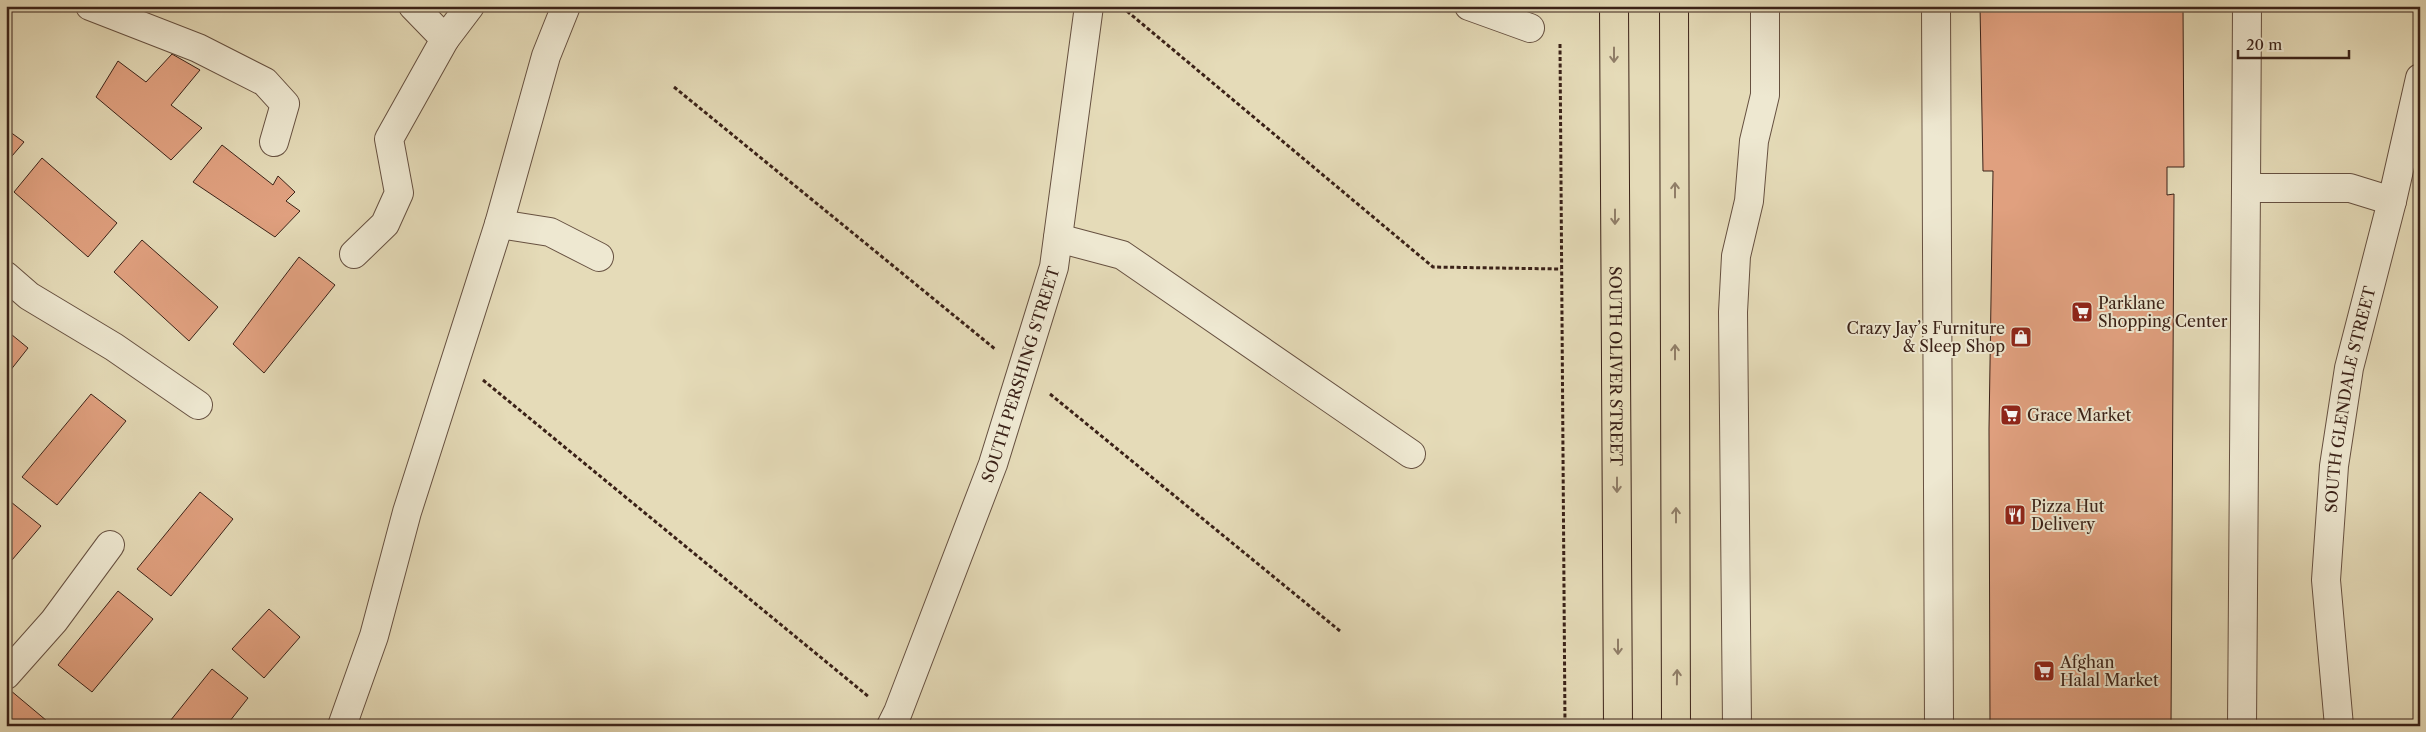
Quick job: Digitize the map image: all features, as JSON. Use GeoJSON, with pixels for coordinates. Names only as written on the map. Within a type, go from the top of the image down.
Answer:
{"type":"FeatureCollection","features":[{"type":"Feature","properties":{"kind":"main road","name":"SOUTH OLIVER STREET"},"geometry":{"type":"LineString","coordinates":[[1614,6],[1618,726]]}},
{"type":"Feature","properties":{"kind":"main road"},"geometry":{"type":"LineString","coordinates":[[1674,6],[1676,726]]}},
{"type":"Feature","properties":{"kind":"street"},"geometry":{"type":"LineString","coordinates":[[90,6],[198,48],[265,82],[285,104],[274,142]]}},
{"type":"Feature","properties":{"kind":"street"},"geometry":{"type":"LineString","coordinates":[[413,6],[445,39]]}},
{"type":"Feature","properties":{"kind":"street"},"geometry":{"type":"LineString","coordinates":[[354,254],[385,224],[399,193],[388,139],[445,39],[470,6]]}},
{"type":"Feature","properties":{"kind":"street"},"geometry":{"type":"LineString","coordinates":[[342,726],[374,636],[407,512],[499,224],[546,56],[566,6]]}},
{"type":"Feature","properties":{"kind":"street","name":"SOUTH PERSHING STREET"},"geometry":{"type":"LineString","coordinates":[[893,722],[993,464],[1054,267],[1089,6]]}},
{"type":"Feature","properties":{"kind":"street"},"geometry":{"type":"LineString","coordinates":[[1469,6],[1530,28]]}},
{"type":"Feature","properties":{"kind":"street"},"geometry":{"type":"LineString","coordinates":[[1737,726],[1734,312],[1736,256],[1749,201],[1754,141],[1765,96],[1765,6]]}},
{"type":"Feature","properties":{"kind":"street"},"geometry":{"type":"LineString","coordinates":[[1936,6],[1940,726]]}},
{"type":"Feature","properties":{"kind":"street"},"geometry":{"type":"LineString","coordinates":[[2242,726],[2247,6]]}},
{"type":"Feature","properties":{"kind":"street","name":"SOUTH GLENDALE STREET"},"geometry":{"type":"LineString","coordinates":[[2339,726],[2326,580],[2334,466],[2349,368],[2392,201],[2420,78]]}},
{"type":"Feature","properties":{"kind":"street"},"geometry":{"type":"LineString","coordinates":[[2246,188],[2350,188],[2392,201]]}},
{"type":"Feature","properties":{"kind":"street"},"geometry":{"type":"LineString","coordinates":[[499,224],[550,232],[598,257]]}},
{"type":"Feature","properties":{"kind":"street"},"geometry":{"type":"LineString","coordinates":[[1058,238],[1122,255],[1411,454]]}},
{"type":"Feature","properties":{"kind":"street"},"geometry":{"type":"LineString","coordinates":[[6,276],[29,296],[114,347],[198,405]]}},
{"type":"Feature","properties":{"kind":"street"},"geometry":{"type":"LineString","coordinates":[[6,675],[54,621],[110,545]]}},
{"type":"Feature","properties":{"kind":"path"},"geometry":{"type":"LineString","coordinates":[[1121,6],[1433,267],[1561,269]]}},
{"type":"Feature","properties":{"kind":"path"},"geometry":{"type":"LineString","coordinates":[[1560,36],[1565,726]]}},
{"type":"Feature","properties":{"kind":"path"},"geometry":{"type":"LineString","coordinates":[[456,358],[893,722]]}},
{"type":"Feature","properties":{"kind":"building","name":"Parklane Shopping Center"},"geometry":{"type":"Polygon","coordinates":[[[1980,6],[2183,6],[2184,167],[2167,167],[2167,195],[2174,194],[2171,726],[1990,726],[1989,429],[1993,171],[1983,171],[1980,6]]]}},
{"type":"Feature","properties":{"kind":"building"},"geometry":{"type":"Polygon","coordinates":[[[172,54],[200,70],[171,105],[202,128],[171,160],[96,97],[118,61],[146,82],[172,54]]]}},
{"type":"Feature","properties":{"kind":"building"},"geometry":{"type":"Polygon","coordinates":[[[6,129],[24,142],[6,163],[6,129]]]}},
{"type":"Feature","properties":{"kind":"building"},"geometry":{"type":"Polygon","coordinates":[[[222,145],[273,185],[278,176],[295,192],[286,201],[300,211],[275,237],[193,182],[222,145]]]}},
{"type":"Feature","properties":{"kind":"building"},"geometry":{"type":"Polygon","coordinates":[[[42,158],[117,223],[88,257],[14,192],[42,158]]]}},
{"type":"Feature","properties":{"kind":"building"},"geometry":{"type":"Polygon","coordinates":[[[142,240],[218,307],[189,341],[114,272],[142,240]]]}},
{"type":"Feature","properties":{"kind":"building"},"geometry":{"type":"Polygon","coordinates":[[[299,257],[335,285],[264,373],[233,344],[299,257]]]}},
{"type":"Feature","properties":{"kind":"building"},"geometry":{"type":"Polygon","coordinates":[[[6,330],[28,348],[6,376],[6,330]]]}},
{"type":"Feature","properties":{"kind":"building"},"geometry":{"type":"Polygon","coordinates":[[[91,394],[126,421],[57,505],[22,477],[91,394]]]}},
{"type":"Feature","properties":{"kind":"building"},"geometry":{"type":"Polygon","coordinates":[[[200,492],[233,519],[171,596],[137,569],[200,492]]]}},
{"type":"Feature","properties":{"kind":"building"},"geometry":{"type":"Polygon","coordinates":[[[6,498],[41,526],[6,567],[6,498]]]}},
{"type":"Feature","properties":{"kind":"building"},"geometry":{"type":"Polygon","coordinates":[[[118,591],[153,619],[92,692],[58,665],[118,591]]]}},
{"type":"Feature","properties":{"kind":"building"},"geometry":{"type":"Polygon","coordinates":[[[269,609],[300,637],[264,678],[232,649],[269,609]]]}},
{"type":"Feature","properties":{"kind":"building"},"geometry":{"type":"Polygon","coordinates":[[[212,669],[248,698],[226,726],[166,726],[212,669]]]}},
{"type":"Feature","properties":{"kind":"building"},"geometry":{"type":"Polygon","coordinates":[[[10,690],[53,726],[6,726],[6,694],[10,690]]]}},
{"type":"Feature","properties":{"kind":"place","name":"Parklane Shopping Center"},"geometry":{"type":"Point","coordinates":[2082,312]}},
{"type":"Feature","properties":{"kind":"place","name":"Crazy Jay’s Furniture & Sleep Shop"},"geometry":{"type":"Point","coordinates":[2021,337]}},
{"type":"Feature","properties":{"kind":"place","name":"Grace Market"},"geometry":{"type":"Point","coordinates":[2011,415]}},
{"type":"Feature","properties":{"kind":"place","name":"Pizza Hut Delivery"},"geometry":{"type":"Point","coordinates":[2015,515]}},
{"type":"Feature","properties":{"kind":"place","name":"Afghan Halal Market"},"geometry":{"type":"Point","coordinates":[2044,671]}}]}
